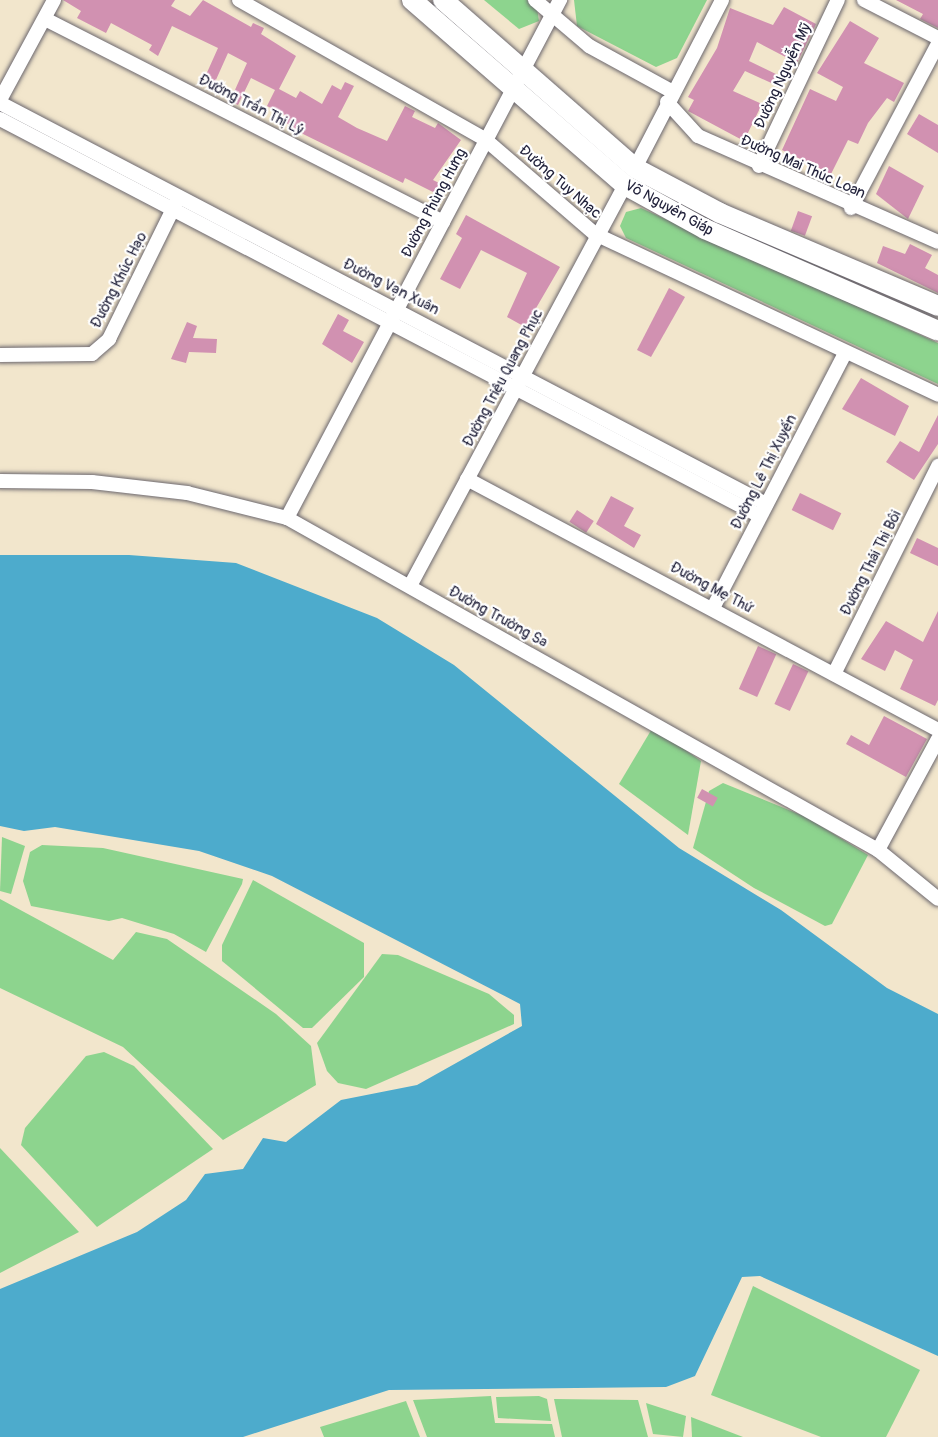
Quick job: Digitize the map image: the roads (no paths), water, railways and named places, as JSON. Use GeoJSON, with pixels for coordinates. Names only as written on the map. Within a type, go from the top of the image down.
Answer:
{"type":"FeatureCollection","features":[{"type":"Feature","properties":{"kind":"main road","name":"Võ Nguyên Giáp"},"geometry":{"type":"LineString","coordinates":[[412,0],[625,185],[705,230],[938,331]]}},
{"type":"Feature","properties":{"kind":"main road","name":"Võ Nguyên Giáp"},"geometry":{"type":"LineString","coordinates":[[443,0],[522,72],[635,168],[720,213],[938,306]]}},
{"type":"Feature","properties":{"kind":"main road"},"geometry":{"type":"LineString","coordinates":[[625,185],[635,168]]}},
{"type":"Feature","properties":{"kind":"street"},"geometry":{"type":"LineString","coordinates":[[0,102],[54,0]]}},
{"type":"Feature","properties":{"kind":"street","name":"Đường Tuy Nhạc"},"geometry":{"type":"LineString","coordinates":[[239,0],[486,140],[595,234],[938,395]]}},
{"type":"Feature","properties":{"kind":"street","name":"Đường Mai Thúc Loan"},"geometry":{"type":"LineString","coordinates":[[535,0],[589,46],[670,97],[698,136],[851,208],[938,242]]}},
{"type":"Feature","properties":{"kind":"street","name":"Đường Phùng Hưng"},"geometry":{"type":"LineString","coordinates":[[287,518],[560,0]]}},
{"type":"Feature","properties":{"kind":"street"},"geometry":{"type":"LineString","coordinates":[[635,168],[722,0]]}},
{"type":"Feature","properties":{"kind":"street","name":"Đường Nguyễn Mỹ"},"geometry":{"type":"LineString","coordinates":[[759,166],[838,0]]}},
{"type":"Feature","properties":{"kind":"street"},"geometry":{"type":"LineString","coordinates":[[864,0],[938,38]]}},
{"type":"Feature","properties":{"kind":"street","name":"Đường Trần Thị Lý"},"geometry":{"type":"LineString","coordinates":[[45,19],[443,222]]}},
{"type":"Feature","properties":{"kind":"street"},"geometry":{"type":"LineString","coordinates":[[851,208],[938,44]]}},
{"type":"Feature","properties":{"kind":"street","name":"Đường Vạn Xuân"},"geometry":{"type":"LineString","coordinates":[[0,102],[179,198],[398,308],[525,375],[763,510]]}},
{"type":"Feature","properties":{"kind":"street"},"geometry":{"type":"LineString","coordinates":[[0,119],[172,211],[517,389],[763,510]]}},
{"type":"Feature","properties":{"kind":"street","name":"Đường Triệu Quang Phục"},"geometry":{"type":"LineString","coordinates":[[410,586],[525,375],[595,234],[625,185]]}},
{"type":"Feature","properties":{"kind":"street","name":"Đường Khúc Hạo"},"geometry":{"type":"LineString","coordinates":[[0,355],[92,354],[109,339],[179,198]]}},
{"type":"Feature","properties":{"kind":"street","name":"Đường Lê Thị Xuyến"},"geometry":{"type":"LineString","coordinates":[[714,606],[845,353]]}},
{"type":"Feature","properties":{"kind":"street","name":"Đường Thái Thị Bôi"},"geometry":{"type":"LineString","coordinates":[[834,674],[938,466]]}},
{"type":"Feature","properties":{"kind":"street","name":"Đường Mẹ Thứ"},"geometry":{"type":"LineString","coordinates":[[467,479],[714,606],[938,730]]}},
{"type":"Feature","properties":{"kind":"street","name":"Đường Trường Sa"},"geometry":{"type":"LineString","coordinates":[[0,481],[92,482],[188,493],[287,518],[878,850],[938,899]]}},
{"type":"Feature","properties":{"kind":"street"},"geometry":{"type":"LineString","coordinates":[[878,850],[938,739]]}},
{"type":"Feature","properties":{"kind":"water"},"geometry":{"type":"Polygon","coordinates":[[[0,555],[129,555],[236,563],[377,618],[454,665],[679,848],[781,910],[887,988],[938,1014],[938,1356],[760,1276],[742,1277],[695,1376],[666,1387],[389,1390],[243,1437],[0,1437],[0,1289],[137,1232],[186,1200],[205,1174],[243,1169],[263,1138],[286,1142],[341,1100],[417,1085],[522,1026],[520,1004],[272,876],[199,851],[55,827],[24,831],[0,826],[0,555]]]}}]}
